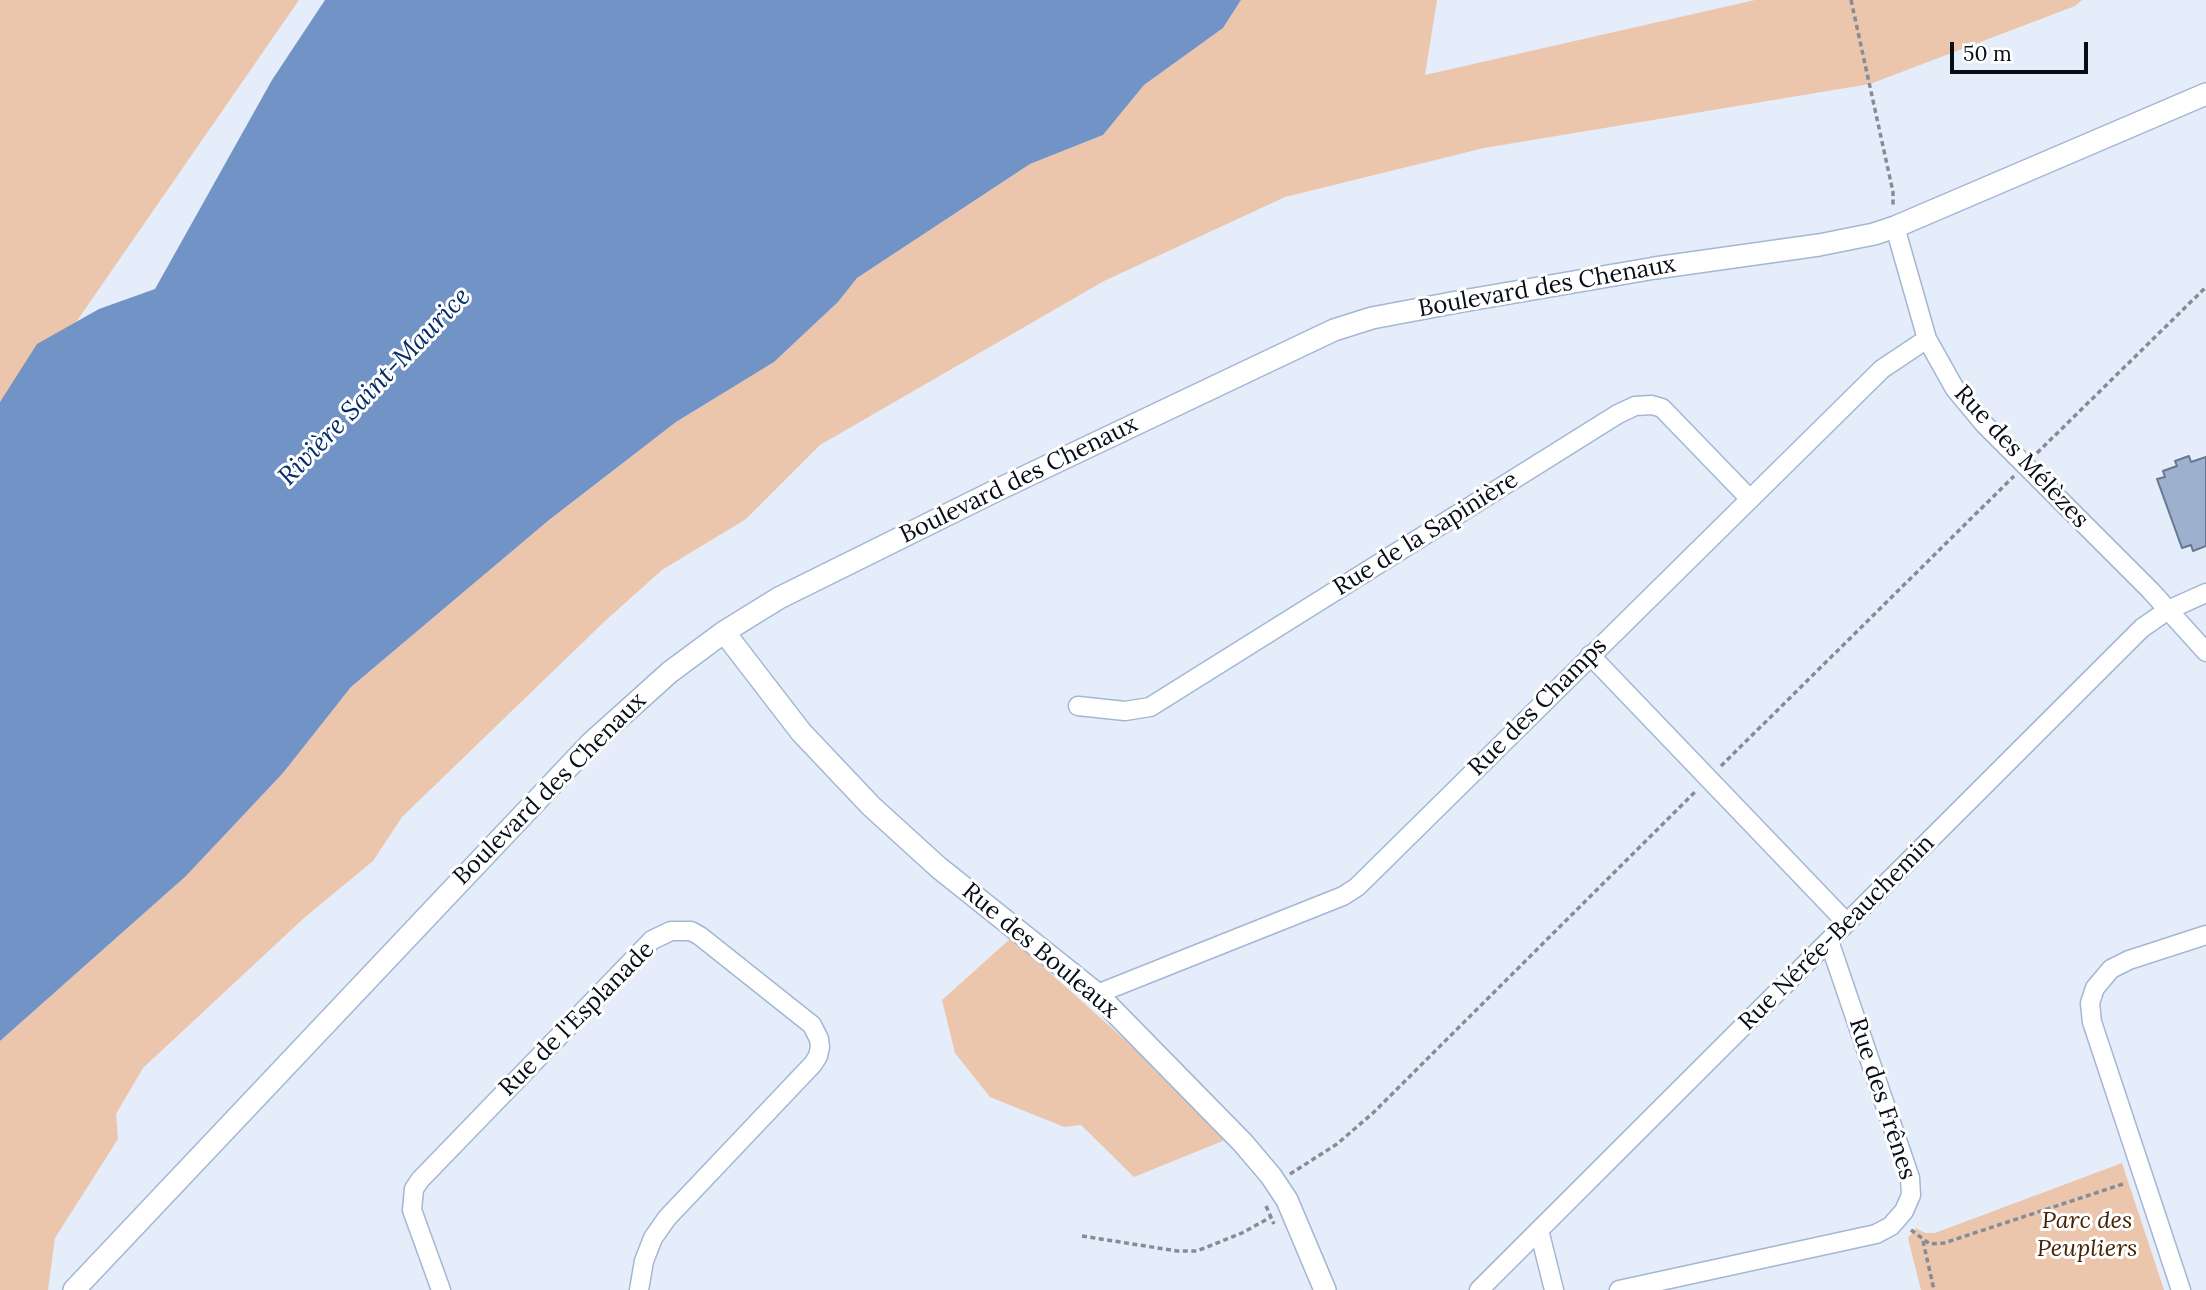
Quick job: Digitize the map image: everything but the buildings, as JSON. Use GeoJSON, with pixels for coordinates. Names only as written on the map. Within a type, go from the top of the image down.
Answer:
{"type":"FeatureCollection","features":[{"type":"Feature","properties":{"kind":"street","name":"Boulevard des Chenaux"},"geometry":{"type":"LineString","coordinates":[[74,1290],[591,743],[670,671],[724,632],[802,586],[1191,397],[1343,327],[1372,318],[1457,302],[1648,269],[1828,244],[1895,228],[2206,94]]}},
{"type":"Feature","properties":{"kind":"street","name":"Rue des Mélèzes"},"geometry":{"type":"LineString","coordinates":[[1895,228],[1927,339],[1955,388],[1985,425],[2206,652]]}},
{"type":"Feature","properties":{"kind":"street","name":"Rue des Champs"},"geometry":{"type":"LineString","coordinates":[[1097,995],[1350,892],[1882,369],[1927,339]]}},
{"type":"Feature","properties":{"kind":"street","name":"Rue de la Sapinière"},"geometry":{"type":"LineString","coordinates":[[1078,706],[1133,711],[1150,707],[1628,408],[1647,404],[1662,408],[1749,498]]}},
{"type":"Feature","properties":{"kind":"street","name":"Rue Nérée-Beauchemin"},"geometry":{"type":"LineString","coordinates":[[1479,1290],[2142,628],[2168,610],[2204,596]]}},
{"type":"Feature","properties":{"kind":"street","name":"Rue des Bouleaux"},"geometry":{"type":"LineString","coordinates":[[724,632],[801,732],[871,806],[938,867],[1097,995],[1243,1143],[1276,1182],[1293,1213],[1325,1290]]}},
{"type":"Feature","properties":{"kind":"street"},"geometry":{"type":"LineString","coordinates":[[1590,655],[1847,923]]}},
{"type":"Feature","properties":{"kind":"street","name":"Rue de l'Esplanade"},"geometry":{"type":"LineString","coordinates":[[441,1290],[412,1210],[414,1189],[420,1180],[652,940],[671,931],[691,931],[812,1025],[820,1047],[813,1064],[667,1218],[653,1238],[644,1261],[639,1290]]}},
{"type":"Feature","properties":{"kind":"street"},"geometry":{"type":"LineString","coordinates":[[2181,1290],[2092,1022],[2090,1003],[2099,982],[2119,964],[2206,936]]}},
{"type":"Feature","properties":{"kind":"street","name":"Rue des Frênes"},"geometry":{"type":"LineString","coordinates":[[1619,1290],[1876,1234],[1898,1219],[1911,1195],[1910,1178],[1829,941]]}},
{"type":"Feature","properties":{"kind":"street"},"geometry":{"type":"LineString","coordinates":[[1539,1230],[1554,1290]]}},
{"type":"Feature","properties":{"kind":"path"},"geometry":{"type":"LineString","coordinates":[[1851,0],[1893,192],[1895,228]]}},
{"type":"Feature","properties":{"kind":"path"},"geometry":{"type":"LineString","coordinates":[[1898,1219],[1923,1241],[1936,1245],[2143,1178]]}},
{"type":"Feature","properties":{"kind":"path"},"geometry":{"type":"LineString","coordinates":[[1082,1236],[1189,1252],[1242,1233],[1270,1217]]}},
{"type":"Feature","properties":{"kind":"path"},"geometry":{"type":"LineString","coordinates":[[1923,1241],[1934,1290]]}},
{"type":"Feature","properties":{"kind":"green space"},"geometry":{"type":"Polygon","coordinates":[[[0,0],[299,0],[0,432],[0,0]]]}},
{"type":"Feature","properties":{"kind":"green space"},"geometry":{"type":"Polygon","coordinates":[[[1241,0],[1437,0],[1425,75],[1755,0],[2082,0],[2075,6],[1870,84],[1484,148],[1285,197],[1104,281],[820,445],[746,519],[662,570],[605,621],[402,817],[373,861],[304,918],[143,1068],[116,1114],[118,1139],[55,1238],[48,1290],[0,1290],[0,1041],[186,876],[283,773],[351,687],[549,520],[676,422],[774,362],[838,302],[857,278],[1030,164],[1103,135],[1144,85],[1223,28],[1241,0]]]}},
{"type":"Feature","properties":{"kind":"green space"},"geometry":{"type":"Polygon","coordinates":[[[1011,938],[1181,1090],[1230,1138],[1134,1177],[1081,1125],[1064,1127],[990,1097],[955,1053],[942,1000],[1011,938]]]}},
{"type":"Feature","properties":{"kind":"green space","name":"Parc des Peupliers"},"geometry":{"type":"Polygon","coordinates":[[[2122,1163],[2164,1290],[1921,1290],[1908,1238],[1916,1228],[1925,1233],[1935,1233],[2122,1163]]]}},
{"type":"Feature","properties":{"kind":"water","name":"Rivière Saint-Maurice"},"geometry":{"type":"Polygon","coordinates":[[[325,0],[1241,0],[1223,28],[1144,85],[1103,135],[1030,164],[857,278],[838,302],[774,362],[676,422],[549,520],[351,687],[283,773],[186,876],[0,1041],[0,402],[37,344],[99,309],[155,289],[272,80],[325,0]]]}}]}
